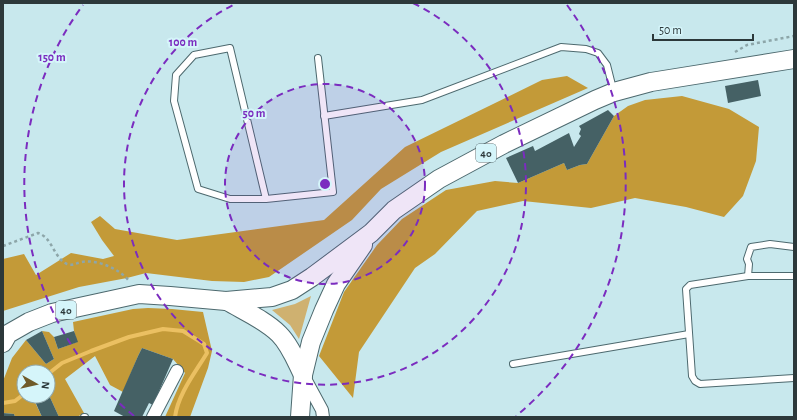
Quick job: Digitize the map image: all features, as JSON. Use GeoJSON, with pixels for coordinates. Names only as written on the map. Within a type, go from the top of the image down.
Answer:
{"type":"FeatureCollection","features":[{"type":"Feature","properties":{"kind":"main road","name":"40"},"geometry":{"type":"LineString","coordinates":[[5,336],[29,322],[52,313],[138,294],[226,301],[272,297],[292,290],[344,254],[370,233],[394,210],[439,179],[504,144],[595,100],[614,92],[651,82],[794,60]]}},
{"type":"Feature","properties":{"kind":"main road","name":"40"},"geometry":{"type":"LineString","coordinates":[[300,417],[303,374],[311,342],[336,284],[370,233]]}},
{"type":"Feature","properties":{"kind":"main road"},"geometry":{"type":"LineString","coordinates":[[226,301],[251,314],[280,334],[289,347],[303,374]]}},
{"type":"Feature","properties":{"kind":"street"},"geometry":{"type":"LineString","coordinates":[[153,417],[177,371]]}},
{"type":"Feature","properties":{"kind":"street"},"geometry":{"type":"LineString","coordinates":[[303,374],[322,410],[323,417]]}},
{"type":"Feature","properties":{"kind":"lane"},"geometry":{"type":"LineString","coordinates":[[324,116],[422,100],[561,47],[586,49],[598,53],[607,65],[612,85]]}},
{"type":"Feature","properties":{"kind":"lane"},"geometry":{"type":"LineString","coordinates":[[266,199],[230,48],[194,55],[176,75],[174,101],[198,189],[230,199],[266,199],[333,192],[318,58]]}},
{"type":"Feature","properties":{"kind":"lane"},"geometry":{"type":"LineString","coordinates":[[748,276],[749,264],[747,259],[751,247],[770,244],[794,247]]}},
{"type":"Feature","properties":{"kind":"lane"},"geometry":{"type":"LineString","coordinates":[[794,276],[748,276],[688,287],[686,289],[692,376],[695,382],[700,384],[794,378]]}},
{"type":"Feature","properties":{"kind":"lane"},"geometry":{"type":"LineString","coordinates":[[513,364],[689,334]]}},
{"type":"Feature","properties":{"kind":"path"},"geometry":{"type":"LineString","coordinates":[[3,246],[38,233],[46,237],[60,259],[66,264],[74,265],[82,262],[98,262],[108,268],[116,269],[127,278]]}},
{"type":"Feature","properties":{"kind":"shaded area"},"geometry":{"type":"Polygon","coordinates":[[[567,76],[588,88],[441,152],[381,189],[352,220],[269,277],[244,282],[212,281],[146,273],[79,287],[3,311],[3,259],[24,254],[36,275],[71,253],[103,259],[114,256],[91,222],[100,216],[115,229],[177,240],[324,220],[405,147],[542,80],[567,76]]]}},
{"type":"Feature","properties":{"kind":"shaded area"},"geometry":{"type":"Polygon","coordinates":[[[682,96],[729,109],[759,127],[756,161],[743,196],[724,217],[686,207],[635,198],[591,208],[523,201],[477,211],[435,254],[415,268],[359,352],[353,398],[319,356],[344,292],[377,245],[402,219],[446,190],[495,181],[518,183],[564,163],[567,170],[587,164],[614,116],[628,106],[645,100],[682,96]]]}},
{"type":"Feature","properties":{"kind":"shaded area"},"geometry":{"type":"Polygon","coordinates":[[[311,296],[299,339],[290,325],[272,310],[295,304],[311,296]]]}},
{"type":"Feature","properties":{"kind":"shaded area"},"geometry":{"type":"Polygon","coordinates":[[[133,309],[172,309],[203,312],[212,351],[208,368],[190,417],[165,417],[185,373],[173,359],[142,348],[123,392],[110,385],[95,356],[65,379],[84,413],[77,417],[59,417],[53,404],[56,404],[56,364],[46,364],[54,359],[42,331],[49,332],[54,337],[58,349],[77,342],[73,322],[133,309]]]}},
{"type":"Feature","properties":{"kind":"shaded area"},"geometry":{"type":"Polygon","coordinates":[[[26,340],[46,364],[16,364],[16,404],[36,404],[42,417],[15,417],[14,414],[3,413],[3,381],[12,358],[26,340]]]}},
{"type":"Feature","properties":{"kind":"building"},"geometry":{"type":"Polygon","coordinates":[[[758,80],[761,96],[728,103],[725,86],[758,80]]]}},
{"type":"Feature","properties":{"kind":"building"},"geometry":{"type":"Polygon","coordinates":[[[608,110],[614,116],[587,164],[567,170],[564,163],[518,183],[506,158],[533,146],[535,151],[569,133],[574,147],[581,136],[579,134],[581,129],[579,126],[608,110]]]}},
{"type":"Feature","properties":{"kind":"building"},"geometry":{"type":"Polygon","coordinates":[[[42,331],[54,359],[46,364],[26,340],[42,331]]]}},
{"type":"Feature","properties":{"kind":"building"},"geometry":{"type":"Polygon","coordinates":[[[74,331],[78,342],[58,349],[54,337],[74,331]]]}},
{"type":"Feature","properties":{"kind":"building"},"geometry":{"type":"Polygon","coordinates":[[[142,348],[173,359],[153,405],[149,403],[142,417],[125,417],[114,411],[142,348]]]}},
{"type":"Feature","properties":{"kind":"building"},"geometry":{"type":"Polygon","coordinates":[[[36,404],[53,404],[59,417],[42,417],[36,404]]]}},
{"type":"Feature","properties":{"kind":"building"},"geometry":{"type":"Polygon","coordinates":[[[3,413],[14,414],[15,417],[3,417],[3,413]]]}},
{"type":"Feature","properties":{"kind":"waterway"},"geometry":{"type":"LineString","coordinates":[[56,368],[62,363],[129,337],[163,329],[183,331],[204,344],[207,353],[183,392],[175,417]]}},
{"type":"Feature","properties":{"kind":"waterway"},"geometry":{"type":"LineString","coordinates":[[3,403],[16,400]]}}]}
